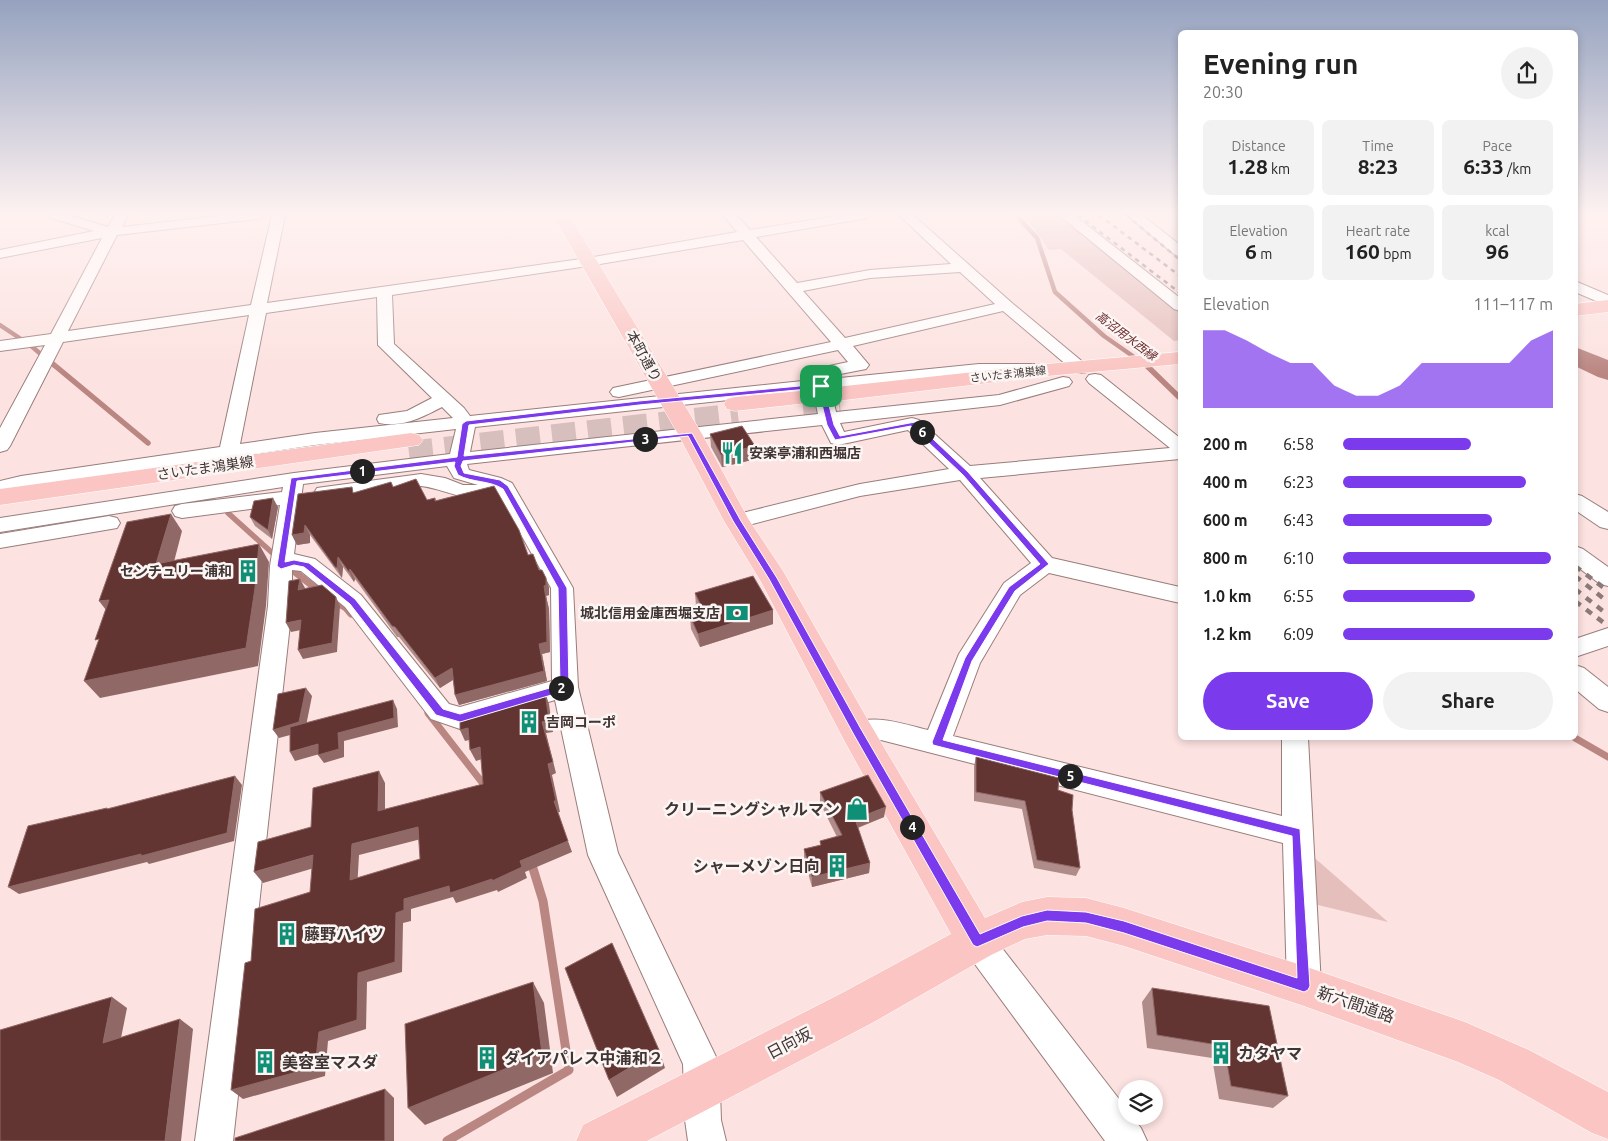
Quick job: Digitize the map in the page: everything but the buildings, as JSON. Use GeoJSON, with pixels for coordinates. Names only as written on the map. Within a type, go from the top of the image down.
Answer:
{"type":"FeatureCollection","features":[{"type":"Feature","properties":{"kind":"main road","name":"本町通り"},"geometry":{"type":"LineString","coordinates":[[592,268],[690,434],[737,521],[773,578],[857,732],[977,941]]}},
{"type":"Feature","properties":{"kind":"main road"},"geometry":{"type":"LineString","coordinates":[[1578,310],[1608,306]]}},
{"type":"Feature","properties":{"kind":"main road"},"geometry":{"type":"LineString","coordinates":[[1578,324],[1608,321]]}},
{"type":"Feature","properties":{"kind":"main road","name":"さいたま鴻巣線"},"geometry":{"type":"LineString","coordinates":[[831,401],[1161,366]]}},
{"type":"Feature","properties":{"kind":"main road"},"geometry":{"type":"LineString","coordinates":[[736,410],[802,403]]}},
{"type":"Feature","properties":{"kind":"main road","name":"さいたま鴻巣線"},"geometry":{"type":"LineString","coordinates":[[0,497],[410,447],[0,510]]}},
{"type":"Feature","properties":{"kind":"main road","name":"新六間道路"},"geometry":{"type":"LineString","coordinates":[[977,941],[1022,922],[1047,916],[1086,917],[1124,927],[1304,986],[1465,1044],[1514,1065],[1608,1117]]}},
{"type":"Feature","properties":{"kind":"main road","name":"日向坂"},"geometry":{"type":"LineString","coordinates":[[599,1141],[702,1089],[977,941]]}},
{"type":"Feature","properties":{"kind":"street"},"geometry":{"type":"LineString","coordinates":[[0,446],[92,268]]}},
{"type":"Feature","properties":{"kind":"street"},"geometry":{"type":"LineString","coordinates":[[230,444],[268,268]]}},
{"type":"Feature","properties":{"kind":"street"},"geometry":{"type":"LineString","coordinates":[[8,344],[542,268]]}},
{"type":"Feature","properties":{"kind":"street"},"geometry":{"type":"LineString","coordinates":[[776,268],[860,365],[821,373],[831,401],[838,439],[912,424],[965,473],[1045,564],[1178,595]]}},
{"type":"Feature","properties":{"kind":"street"},"geometry":{"type":"LineString","coordinates":[[794,288],[870,274],[948,268]]}},
{"type":"Feature","properties":{"kind":"street"},"geometry":{"type":"LineString","coordinates":[[966,268],[1006,306],[1178,445]]}},
{"type":"Feature","properties":{"kind":"street"},"geometry":{"type":"LineString","coordinates":[[1133,268],[1178,304]]}},
{"type":"Feature","properties":{"kind":"street"},"geometry":{"type":"LineString","coordinates":[[1578,287],[1608,301]]}},
{"type":"Feature","properties":{"kind":"street"},"geometry":{"type":"LineString","coordinates":[[384,290],[386,345],[458,412],[466,424],[457,466],[461,474],[467,477],[487,479],[506,488],[562,588],[565,687],[603,855],[702,1062],[703,1120],[707,1141]]}},
{"type":"Feature","properties":{"kind":"street"},"geometry":{"type":"LineString","coordinates":[[0,472],[230,444],[466,424],[664,392],[842,343],[1006,306]]}},
{"type":"Feature","properties":{"kind":"street"},"geometry":{"type":"LineString","coordinates":[[606,395],[664,392],[831,401]]}},
{"type":"Feature","properties":{"kind":"street"},"geometry":{"type":"LineString","coordinates":[[0,487],[230,444],[411,416],[444,399]]}},
{"type":"Feature","properties":{"kind":"street"},"geometry":{"type":"LineString","coordinates":[[0,525],[292,488],[460,459],[690,434],[831,401]]}},
{"type":"Feature","properties":{"kind":"street"},"geometry":{"type":"LineString","coordinates":[[737,521],[860,490],[965,473],[1178,453]]}},
{"type":"Feature","properties":{"kind":"street"},"geometry":{"type":"LineString","coordinates":[[0,541],[197,509],[292,488],[432,480],[452,489],[468,492],[486,490],[501,485]]}},
{"type":"Feature","properties":{"kind":"street"},"geometry":{"type":"LineString","coordinates":[[214,1141],[280,606],[281,566],[292,488]]}},
{"type":"Feature","properties":{"kind":"street"},"geometry":{"type":"LineString","coordinates":[[1578,503],[1596,516]]}},
{"type":"Feature","properties":{"kind":"street"},"geometry":{"type":"LineString","coordinates":[[1578,556],[1608,578]]}},
{"type":"Feature","properties":{"kind":"street"},"geometry":{"type":"LineString","coordinates":[[281,566],[294,562],[306,564],[352,601],[440,712],[460,718],[565,687]]}},
{"type":"Feature","properties":{"kind":"street"},"geometry":{"type":"LineString","coordinates":[[937,742],[968,661],[1012,589],[1045,564]]}},
{"type":"Feature","properties":{"kind":"street"},"geometry":{"type":"LineString","coordinates":[[1578,647],[1608,637]]}},
{"type":"Feature","properties":{"kind":"street"},"geometry":{"type":"LineString","coordinates":[[1578,677],[1608,702]]}},
{"type":"Feature","properties":{"kind":"street"},"geometry":{"type":"LineString","coordinates":[[857,732],[882,729],[1297,833]]}},
{"type":"Feature","properties":{"kind":"street"},"geometry":{"type":"LineString","coordinates":[[1295,740],[1304,986]]}},
{"type":"Feature","properties":{"kind":"street"},"geometry":{"type":"LineString","coordinates":[[977,941],[1128,1141]]}},
{"type":"Feature","properties":{"kind":"shaded area"},"geometry":{"type":"Polygon","coordinates":[[[1085,268],[1124,268],[1178,311],[1178,340],[1174,341],[1085,268]]]}},
{"type":"Feature","properties":{"kind":"shaded area"},"geometry":{"type":"Polygon","coordinates":[[[1310,854],[1388,922],[1314,904],[1310,854]]]}},
{"type":"Feature","properties":{"kind":"waterway","name":"高沼用水西縁"},"geometry":{"type":"LineString","coordinates":[[1047,268],[1055,292],[1104,336],[1147,366]]}},
{"type":"Feature","properties":{"kind":"waterway"},"geometry":{"type":"LineString","coordinates":[[0,325],[30,345],[55,366]]}},
{"type":"Feature","properties":{"kind":"waterway"},"geometry":{"type":"LineString","coordinates":[[1578,356],[1608,371]]}},
{"type":"Feature","properties":{"kind":"waterway"},"geometry":{"type":"LineString","coordinates":[[53,364],[148,443]]}},
{"type":"Feature","properties":{"kind":"waterway","name":"高沼用水西縁"},"geometry":{"type":"LineString","coordinates":[[1145,364],[1178,396]]}},
{"type":"Feature","properties":{"kind":"waterway"},"geometry":{"type":"LineString","coordinates":[[228,513],[278,558]]}},
{"type":"Feature","properties":{"kind":"waterway"},"geometry":{"type":"LineString","coordinates":[[286,565],[319,591]]}},
{"type":"Feature","properties":{"kind":"waterway"},"geometry":{"type":"LineString","coordinates":[[334,601],[346,608],[351,614]]}},
{"type":"Feature","properties":{"kind":"waterway"},"geometry":{"type":"LineString","coordinates":[[428,713],[488,790]]}},
{"type":"Feature","properties":{"kind":"waterway","name":"高沼用水西縁"},"geometry":{"type":"LineString","coordinates":[[1578,740],[1608,757]]}},
{"type":"Feature","properties":{"kind":"waterway"},"geometry":{"type":"LineString","coordinates":[[447,1141],[569,1070],[543,901],[531,862]]}},
{"type":"Feature","properties":{"kind":"tunnel"},"geometry":{"type":"LineString","coordinates":[[803,408],[840,404]]}},
{"type":"Feature","properties":{"kind":"tunnel"},"geometry":{"type":"LineString","coordinates":[[409,453],[738,415]]}},
{"type":"Feature","properties":{"kind":"railway"},"geometry":{"type":"LineString","coordinates":[[1148,268],[1178,291]]}},
{"type":"Feature","properties":{"kind":"railway"},"geometry":{"type":"LineString","coordinates":[[1170,268],[1178,274]]}},
{"type":"Feature","properties":{"kind":"railway"},"geometry":{"type":"LineString","coordinates":[[1578,568],[1608,591]]}},
{"type":"Feature","properties":{"kind":"railway"},"geometry":{"type":"LineString","coordinates":[[1578,578],[1608,602]]}},
{"type":"Feature","properties":{"kind":"railway"},"geometry":{"type":"LineString","coordinates":[[1578,591],[1608,615]]}},
{"type":"Feature","properties":{"kind":"railway"},"geometry":{"type":"LineString","coordinates":[[1578,603],[1608,626]]}},
{"type":"Feature","properties":{"kind":"place","name":"安楽亭浦和西堀店"},"geometry":{"type":"Point","coordinates":[732,453]}},
{"type":"Feature","properties":{"kind":"place","name":"センチュリー浦和"},"geometry":{"type":"Point","coordinates":[248,571]}},
{"type":"Feature","properties":{"kind":"place","name":"城北信用金庫西堀支店"},"geometry":{"type":"Point","coordinates":[737,613]}},
{"type":"Feature","properties":{"kind":"place","name":"吉岡コーポ"},"geometry":{"type":"Point","coordinates":[529,722]}},
{"type":"Feature","properties":{"kind":"place","name":"クリーニングシャルマン"},"geometry":{"type":"Point","coordinates":[857,809]}},
{"type":"Feature","properties":{"kind":"place","name":"シャーメゾン日向"},"geometry":{"type":"Point","coordinates":[837,866]}},
{"type":"Feature","properties":{"kind":"place","name":"藤野ハイツ"},"geometry":{"type":"Point","coordinates":[287,934]}},
{"type":"Feature","properties":{"kind":"place","name":"カタヤマ"},"geometry":{"type":"Point","coordinates":[1221,1053]}},
{"type":"Feature","properties":{"kind":"place","name":"ダイアパレス中浦和２"},"geometry":{"type":"Point","coordinates":[487,1058]}},
{"type":"Feature","properties":{"kind":"place","name":"美容室マスダ"},"geometry":{"type":"Point","coordinates":[265,1062]}},
{"type":"Feature","properties":{"kind":"route"},"geometry":{"type":"LineString","coordinates":[[821,386],[639,403],[466,424],[460,459],[294,479],[281,566],[294,562],[306,564],[352,601],[440,712],[460,718],[565,687],[562,588],[506,488],[497,482],[467,477],[461,474],[457,466],[460,459],[690,434],[737,521],[773,578],[857,732],[977,941],[1022,922],[1047,916],[1086,917],[1124,927],[1304,986],[1297,833],[937,742],[968,661],[1012,589],[1045,564],[965,473],[912,424],[838,439],[831,425],[821,386]]}}]}
